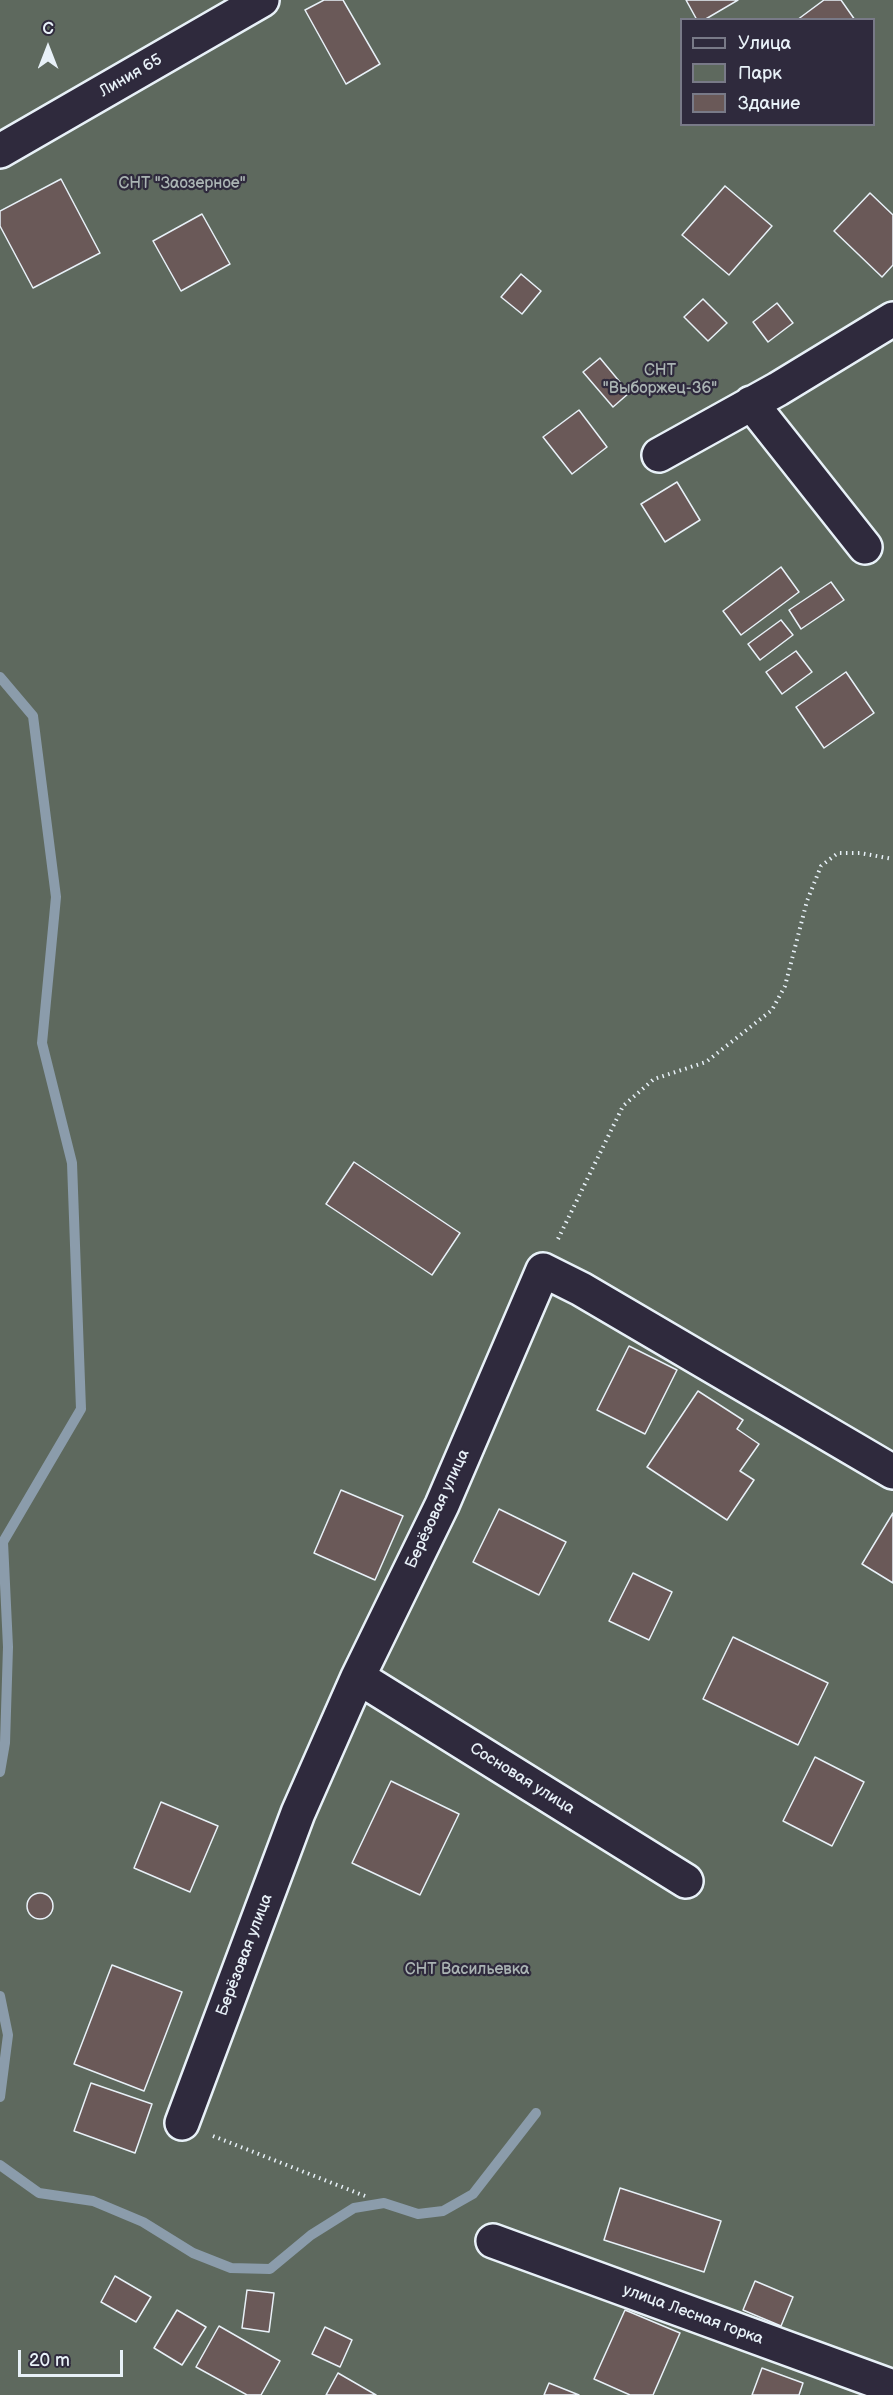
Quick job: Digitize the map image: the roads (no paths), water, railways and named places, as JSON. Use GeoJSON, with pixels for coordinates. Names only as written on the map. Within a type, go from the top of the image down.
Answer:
{"type":"FeatureCollection","features":[{"type":"Feature","properties":{"kind":"street","name":"Линия 65"},"geometry":{"type":"LineString","coordinates":[[0,151],[262,0]]}},
{"type":"Feature","properties":{"kind":"street"},"geometry":{"type":"LineString","coordinates":[[659,455],[893,319]]}},
{"type":"Feature","properties":{"kind":"street"},"geometry":{"type":"LineString","coordinates":[[751,403],[865,547]]}},
{"type":"Feature","properties":{"kind":"street","name":"Берёзовая улица"},"geometry":{"type":"LineString","coordinates":[[182,2123],[298,1813],[358,1677],[442,1505],[543,1270],[581,1289],[893,1472]]}},
{"type":"Feature","properties":{"kind":"street","name":"Сосновая улица"},"geometry":{"type":"LineString","coordinates":[[358,1677],[686,1881]]}},
{"type":"Feature","properties":{"kind":"street","name":"улица Лесная горка"},"geometry":{"type":"LineString","coordinates":[[493,2241],[893,2387]]}},
{"type":"Feature","properties":{"kind":"waterway"},"geometry":{"type":"LineString","coordinates":[[0,677],[33,716],[56,897],[42,1043],[72,1163],[81,1409],[3,1542],[8,1647],[5,1743],[0,1772]]}},
{"type":"Feature","properties":{"kind":"waterway"},"geometry":{"type":"LineString","coordinates":[[0,1996],[8,2035],[0,2097]]}},
{"type":"Feature","properties":{"kind":"waterway"},"geometry":{"type":"LineString","coordinates":[[0,2165],[39,2193],[93,2201],[143,2222],[193,2253],[231,2268],[270,2269],[311,2235],[354,2208],[384,2203],[418,2214],[443,2211],[473,2194],[536,2113]]}},
{"type":"Feature","properties":{"kind":"park label","name":"СНТ \"Заозерное\""},"geometry":{"type":"Point","coordinates":[182,184]}},
{"type":"Feature","properties":{"kind":"park label","name":"СНТ \"Выборжец-36\""},"geometry":{"type":"Point","coordinates":[660,380]}},
{"type":"Feature","properties":{"kind":"park label","name":"СНТ Васильевка"},"geometry":{"type":"Point","coordinates":[467,1970]}}]}
